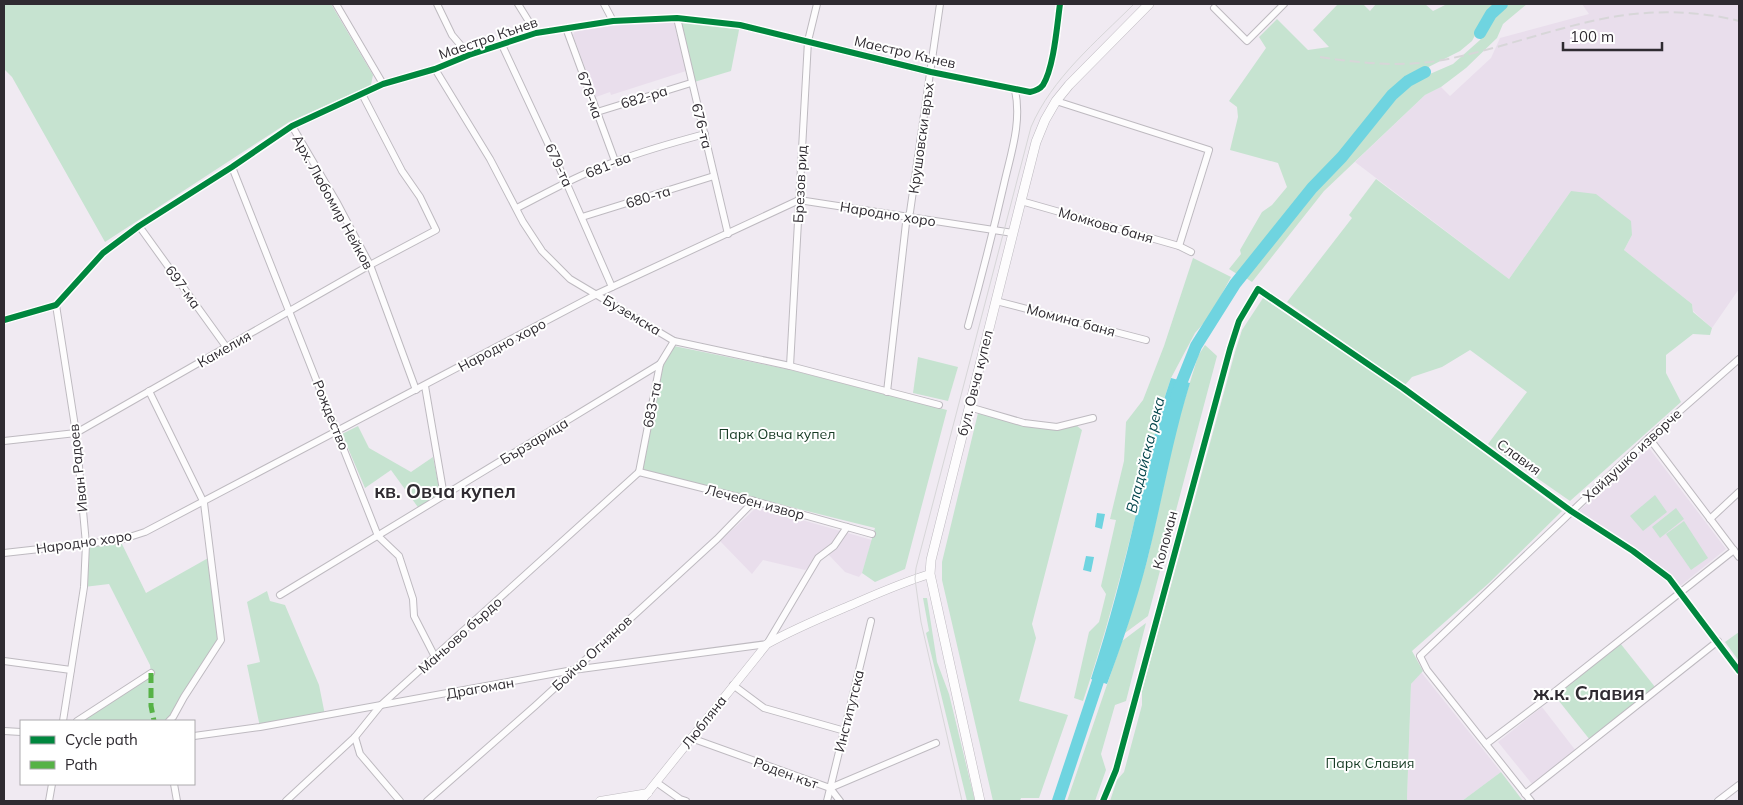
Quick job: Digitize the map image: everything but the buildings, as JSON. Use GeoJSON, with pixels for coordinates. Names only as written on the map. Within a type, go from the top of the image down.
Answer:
{"type":"FeatureCollection","features":[{"type":"Feature","properties":{"kind":"main road","name":"бул. Овча купел"},"geometry":{"type":"LineString","coordinates":[[980,801],[930,574],[931,560],[1036,142],[1045,120],[1056,101],[1069,85],[1149,4]]}},
{"type":"Feature","properties":{"kind":"street"},"geometry":{"type":"LineString","coordinates":[[336,4],[383,84]]}},
{"type":"Feature","properties":{"kind":"street"},"geometry":{"type":"LineString","coordinates":[[437,4],[452,35],[469,56]]}},
{"type":"Feature","properties":{"kind":"street"},"geometry":{"type":"LineString","coordinates":[[518,4],[536,33]]}},
{"type":"Feature","properties":{"kind":"street"},"geometry":{"type":"LineString","coordinates":[[604,4],[613,21]]}},
{"type":"Feature","properties":{"kind":"street","name":"Брезов рид"},"geometry":{"type":"LineString","coordinates":[[790,366],[808,41],[817,4]]}},
{"type":"Feature","properties":{"kind":"street","name":"Крушовски връх"},"geometry":{"type":"LineString","coordinates":[[887,392],[906,223],[910,212],[940,4]]}},
{"type":"Feature","properties":{"kind":"street","name":"Маестро Кънев"},"geometry":{"type":"LineString","coordinates":[[56,305],[103,253],[139,226],[292,126],[383,84],[435,69],[536,33],[613,21],[678,18],[740,25],[931,72],[1030,92],[1042,87],[1047,78],[1060,4]]}},
{"type":"Feature","properties":{"kind":"street"},"geometry":{"type":"LineString","coordinates":[[1214,8],[1247,41],[1284,4]]}},
{"type":"Feature","properties":{"kind":"street","name":"676-та"},"geometry":{"type":"LineString","coordinates":[[678,18],[691,83],[728,234]]}},
{"type":"Feature","properties":{"kind":"street","name":"678-ма"},"geometry":{"type":"LineString","coordinates":[[566,28],[615,161]]}},
{"type":"Feature","properties":{"kind":"street","name":"679-та"},"geometry":{"type":"LineString","coordinates":[[502,45],[566,182],[612,287]]}},
{"type":"Feature","properties":{"kind":"street","name":"Буземска"},"geometry":{"type":"LineString","coordinates":[[435,69],[490,159],[523,222],[542,251],[570,279],[674,341],[790,366],[939,405]]}},
{"type":"Feature","properties":{"kind":"street","name":"682-ра"},"geometry":{"type":"LineString","coordinates":[[597,112],[691,83]]}},
{"type":"Feature","properties":{"kind":"street"},"geometry":{"type":"LineString","coordinates":[[968,326],[994,230],[1018,121],[1018,102],[1015,90]]}},
{"type":"Feature","properties":{"kind":"street","name":"Камелия"},"geometry":{"type":"LineString","coordinates":[[4,441],[76,433],[227,348],[288,311],[436,230],[420,197],[402,171],[362,94]]}},
{"type":"Feature","properties":{"kind":"street"},"geometry":{"type":"LineString","coordinates":[[1056,101],[1208,150],[1179,246]]}},
{"type":"Feature","properties":{"kind":"street","name":"Арх. Любомир Нейков"},"geometry":{"type":"LineString","coordinates":[[292,126],[336,201],[370,265],[416,390]]}},
{"type":"Feature","properties":{"kind":"street","name":"681-ва"},"geometry":{"type":"LineString","coordinates":[[517,208],[566,182],[615,161],[705,134]]}},
{"type":"Feature","properties":{"kind":"street","name":"Рождество"},"geometry":{"type":"LineString","coordinates":[[232,167],[378,536],[399,556],[413,599],[414,616],[435,657]]}},
{"type":"Feature","properties":{"kind":"street","name":"680-та"},"geometry":{"type":"LineString","coordinates":[[582,218],[714,176]]}},
{"type":"Feature","properties":{"kind":"street","name":"Народно хоро"},"geometry":{"type":"LineString","coordinates":[[4,553],[120,540],[145,532],[204,503],[597,294],[799,200],[1013,233]]}},
{"type":"Feature","properties":{"kind":"street","name":"Момкова баня"},"geometry":{"type":"LineString","coordinates":[[1020,201],[1179,246],[1191,252]]}},
{"type":"Feature","properties":{"kind":"street","name":"697-ма"},"geometry":{"type":"LineString","coordinates":[[139,226],[227,348]]}},
{"type":"Feature","properties":{"kind":"street","name":"Славия"},"geometry":{"type":"LineString","coordinates":[[1258,289],[1410,393],[1572,511],[1633,551],[1669,578],[1739,671]]}},
{"type":"Feature","properties":{"kind":"street","name":"Коломан"},"geometry":{"type":"LineString","coordinates":[[1103,801],[1116,770],[1230,348],[1239,321],[1258,289]]}},
{"type":"Feature","properties":{"kind":"street","name":"Момина баня"},"geometry":{"type":"LineString","coordinates":[[996,301],[1146,340]]}},
{"type":"Feature","properties":{"kind":"street"},"geometry":{"type":"LineString","coordinates":[[4,320],[56,305]]}},
{"type":"Feature","properties":{"kind":"street","name":"Иван Радоев"},"geometry":{"type":"LineString","coordinates":[[56,305],[76,433],[86,544],[84,587],[63,720]]}},
{"type":"Feature","properties":{"kind":"street","name":"683-та"},"geometry":{"type":"LineString","coordinates":[[639,472],[660,364],[674,341]]}},
{"type":"Feature","properties":{"kind":"street","name":"Хайдушко изворче"},"geometry":{"type":"LineString","coordinates":[[1486,744],[1427,670],[1420,656],[1649,438],[1739,359]]}},
{"type":"Feature","properties":{"kind":"street","name":"Бързарица"},"geometry":{"type":"LineString","coordinates":[[280,596],[660,364]]}},
{"type":"Feature","properties":{"kind":"street"},"geometry":{"type":"LineString","coordinates":[[425,386],[444,496]]}},
{"type":"Feature","properties":{"kind":"street"},"geometry":{"type":"LineString","coordinates":[[149,391],[204,503],[221,640],[170,720]]}},
{"type":"Feature","properties":{"kind":"street"},"geometry":{"type":"LineString","coordinates":[[969,407],[1024,423],[1057,427],[1094,418]]}},
{"type":"Feature","properties":{"kind":"street"},"geometry":{"type":"LineString","coordinates":[[1649,438],[1739,557]]}},
{"type":"Feature","properties":{"kind":"street","name":"Лечебен извор"},"geometry":{"type":"LineString","coordinates":[[639,472],[754,501],[872,534]]}},
{"type":"Feature","properties":{"kind":"street","name":"Маньово бърдо"},"geometry":{"type":"LineString","coordinates":[[286,801],[355,737],[380,706],[639,472]]}},
{"type":"Feature","properties":{"kind":"street"},"geometry":{"type":"LineString","coordinates":[[1710,519],[1739,492]]}},
{"type":"Feature","properties":{"kind":"street","name":"Бойчо Огнянов"},"geometry":{"type":"LineString","coordinates":[[427,801],[717,539],[754,501]]}},
{"type":"Feature","properties":{"kind":"street","name":"Любляна"},"geometry":{"type":"LineString","coordinates":[[644,798],[767,644],[818,558],[834,546],[847,527]]}},
{"type":"Feature","properties":{"kind":"street"},"geometry":{"type":"LineString","coordinates":[[1530,801],[1486,744],[1734,550]]}},
{"type":"Feature","properties":{"kind":"street","name":"Любляна"},"geometry":{"type":"LineString","coordinates":[[767,644],[786,633],[880,592],[930,574]]}},
{"type":"Feature","properties":{"kind":"street","name":"Институтска"},"geometry":{"type":"LineString","coordinates":[[827,801],[871,621]]}},
{"type":"Feature","properties":{"kind":"street"},"geometry":{"type":"LineString","coordinates":[[1525,794],[1718,641]]}},
{"type":"Feature","properties":{"kind":"street","name":"Драгоман"},"geometry":{"type":"LineString","coordinates":[[195,736],[260,727],[573,670],[767,644]]}},
{"type":"Feature","properties":{"kind":"street"},"geometry":{"type":"LineString","coordinates":[[4,661],[71,670]]}},
{"type":"Feature","properties":{"kind":"street"},"geometry":{"type":"LineString","coordinates":[[79,720],[151,673]]}},
{"type":"Feature","properties":{"kind":"street"},"geometry":{"type":"LineString","coordinates":[[733,685],[764,708],[845,731]]}},
{"type":"Feature","properties":{"kind":"street"},"geometry":{"type":"LineString","coordinates":[[4,730],[20,732]]}},
{"type":"Feature","properties":{"kind":"street"},"geometry":{"type":"LineString","coordinates":[[355,737],[360,754],[400,801]]}},
{"type":"Feature","properties":{"kind":"street","name":"Роден кът"},"geometry":{"type":"LineString","coordinates":[[691,738],[830,788],[936,743]]}},
{"type":"Feature","properties":{"kind":"street"},"geometry":{"type":"LineString","coordinates":[[656,782],[680,799],[686,801]]}},
{"type":"Feature","properties":{"kind":"street"},"geometry":{"type":"LineString","coordinates":[[49,801],[52,785]]}},
{"type":"Feature","properties":{"kind":"street"},"geometry":{"type":"LineString","coordinates":[[174,785],[177,801]]}},
{"type":"Feature","properties":{"kind":"street"},"geometry":{"type":"LineString","coordinates":[[1718,801],[1739,785]]}},
{"type":"Feature","properties":{"kind":"street"},"geometry":{"type":"LineString","coordinates":[[830,788],[840,801]]}},
{"type":"Feature","properties":{"kind":"street"},"geometry":{"type":"LineString","coordinates":[[600,801],[644,798]]}},
{"type":"Feature","properties":{"kind":"street"},"geometry":{"type":"LineString","coordinates":[[631,801],[644,798]]}},
{"type":"Feature","properties":{"kind":"shaded area"},"geometry":{"type":"Polygon","coordinates":[[[1582,4],[1739,4],[1739,289],[1712,328],[1693,311],[1692,304],[1624,250],[1632,235],[1571,191],[1509,279],[1355,162],[1425,95],[1441,87],[1450,96],[1491,58],[1500,38],[1589,14],[1582,4]]]}},
{"type":"Feature","properties":{"kind":"shaded area"},"geometry":{"type":"Polygon","coordinates":[[[674,23],[686,71],[611,95],[610,92],[596,97],[573,35],[575,31],[604,26],[674,23]]]}},
{"type":"Feature","properties":{"kind":"shaded area"},"geometry":{"type":"Polygon","coordinates":[[[1649,448],[1726,549],[1680,586],[1670,573],[1579,511],[1649,448]]]}},
{"type":"Feature","properties":{"kind":"shaded area"},"geometry":{"type":"Polygon","coordinates":[[[757,507],[872,540],[862,573],[859,577],[845,572],[827,553],[805,570],[763,560],[752,574],[720,541],[757,507]]]}},
{"type":"Feature","properties":{"kind":"shaded area"},"geometry":{"type":"Polygon","coordinates":[[[1421,672],[1501,772],[1462,801],[1408,801],[1407,799],[1411,684],[1421,672]]]}},
{"type":"Feature","properties":{"kind":"shaded area"},"geometry":{"type":"Polygon","coordinates":[[[1542,707],[1576,751],[1532,784],[1498,742],[1542,707]]]}},
{"type":"Feature","properties":{"kind":"green space"},"geometry":{"type":"Polygon","coordinates":[[[4,4],[331,4],[373,75],[371,85],[289,122],[105,242],[12,77],[4,69],[4,4]]]}},
{"type":"Feature","properties":{"kind":"green space"},"geometry":{"type":"Polygon","coordinates":[[[1338,4],[1363,4],[1370,11],[1376,4],[1425,4],[1433,11],[1447,4],[1497,4],[1486,15],[1472,41],[1460,51],[1403,80],[1387,96],[1351,143],[1309,187],[1237,274],[1229,269],[1241,254],[1240,250],[1262,212],[1272,205],[1287,187],[1278,163],[1230,150],[1238,117],[1237,107],[1229,101],[1266,48],[1259,37],[1277,19],[1308,50],[1329,47],[1313,30],[1338,4]]]}},
{"type":"Feature","properties":{"kind":"green space"},"geometry":{"type":"Polygon","coordinates":[[[1508,4],[1527,4],[1503,24],[1497,38],[1466,68],[1441,87],[1425,95],[1324,191],[1252,282],[1246,278],[1320,187],[1366,135],[1397,95],[1409,83],[1453,64],[1480,40],[1496,15],[1508,4]]]}},
{"type":"Feature","properties":{"kind":"green space"},"geometry":{"type":"Polygon","coordinates":[[[677,18],[740,25],[731,71],[691,83],[677,18]]]}},
{"type":"Feature","properties":{"kind":"green space"},"geometry":{"type":"Polygon","coordinates":[[[1376,179],[1509,279],[1571,191],[1596,194],[1631,221],[1632,235],[1624,250],[1692,304],[1693,312],[1712,328],[1710,335],[1693,334],[1666,355],[1666,373],[1681,402],[1570,501],[1488,444],[1527,392],[1470,350],[1442,367],[1412,377],[1405,385],[1287,302],[1352,218],[1349,215],[1376,179]]]}},
{"type":"Feature","properties":{"kind":"green space"},"geometry":{"type":"Polygon","coordinates":[[[1193,258],[1231,277],[1210,316],[1195,333],[1171,378],[1107,626],[1083,701],[1074,698],[1089,632],[1099,622],[1106,594],[1101,586],[1116,520],[1110,519],[1124,461],[1126,422],[1143,400],[1164,346],[1193,258]]]}},
{"type":"Feature","properties":{"kind":"green space","name":"Парк Славия"},"geometry":{"type":"Polygon","coordinates":[[[1263,298],[1398,389],[1562,511],[1489,583],[1412,651],[1423,671],[1411,684],[1408,801],[1110,801],[1117,780],[1124,772],[1142,705],[1142,691],[1235,352],[1242,330],[1263,298]]]}},
{"type":"Feature","properties":{"kind":"green space"},"geometry":{"type":"Polygon","coordinates":[[[1205,345],[1217,356],[1148,616],[1125,633],[1147,561],[1177,425],[1198,356],[1205,345]]]}},
{"type":"Feature","properties":{"kind":"green space","name":"Парк Овча купел"},"geometry":{"type":"Polygon","coordinates":[[[674,346],[791,370],[947,410],[905,569],[875,582],[862,573],[875,528],[642,470],[663,366],[674,346]]]}},
{"type":"Feature","properties":{"kind":"green space"},"geometry":{"type":"Polygon","coordinates":[[[918,357],[958,367],[948,401],[913,393],[918,357]]]}},
{"type":"Feature","properties":{"kind":"green space"},"geometry":{"type":"Polygon","coordinates":[[[978,413],[1024,425],[1076,425],[1082,430],[1032,624],[1036,638],[1019,701],[1068,715],[1039,798],[1021,798],[1020,801],[993,801],[942,580],[942,562],[978,413]]]}},
{"type":"Feature","properties":{"kind":"green space"},"geometry":{"type":"Polygon","coordinates":[[[358,426],[369,448],[411,472],[433,457],[441,498],[420,510],[391,470],[365,488],[342,434],[358,426]]]}},
{"type":"Feature","properties":{"kind":"green space"},"geometry":{"type":"Polygon","coordinates":[[[1655,495],[1667,512],[1643,531],[1630,516],[1655,495]]]}},
{"type":"Feature","properties":{"kind":"green space"},"geometry":{"type":"Polygon","coordinates":[[[1676,508],[1684,519],[1660,538],[1652,527],[1676,508]]]}},
{"type":"Feature","properties":{"kind":"green space"},"geometry":{"type":"Polygon","coordinates":[[[1684,521],[1708,558],[1691,570],[1666,534],[1684,521]]]}},
{"type":"Feature","properties":{"kind":"green space"},"geometry":{"type":"Polygon","coordinates":[[[120,540],[146,593],[210,557],[221,640],[170,720],[79,720],[151,673],[150,665],[109,584],[84,587],[86,544],[120,540]]]}},
{"type":"Feature","properties":{"kind":"green space"},"geometry":{"type":"Polygon","coordinates":[[[267,591],[270,601],[285,605],[319,685],[325,715],[260,727],[247,665],[260,662],[247,602],[267,591]]]}},
{"type":"Feature","properties":{"kind":"green space"},"geometry":{"type":"Polygon","coordinates":[[[923,598],[927,598],[937,662],[949,694],[975,801],[967,801],[926,633],[929,631],[923,598]]]}},
{"type":"Feature","properties":{"kind":"green space"},"geometry":{"type":"Polygon","coordinates":[[[1146,623],[1126,701],[1115,705],[1101,754],[1106,770],[1095,801],[1067,801],[1122,641],[1146,623]]]}},
{"type":"Feature","properties":{"kind":"green space"},"geometry":{"type":"Polygon","coordinates":[[[1739,632],[1739,661],[1725,642],[1739,632]]]}},
{"type":"Feature","properties":{"kind":"green space"},"geometry":{"type":"Polygon","coordinates":[[[1620,643],[1655,687],[1590,740],[1555,696],[1620,643]]]}},
{"type":"Feature","properties":{"kind":"green space"},"geometry":{"type":"Polygon","coordinates":[[[1501,772],[1523,801],[1462,801],[1501,772]]]}},
{"type":"Feature","properties":{"kind":"water"},"geometry":{"type":"Polygon","coordinates":[[[1171,378],[1190,383],[1143,577],[1107,684],[1091,679],[1116,595],[1157,427],[1171,378]]]}},
{"type":"Feature","properties":{"kind":"water"},"geometry":{"type":"Polygon","coordinates":[[[1097,513],[1105,514],[1102,529],[1095,527],[1097,513]]]}},
{"type":"Feature","properties":{"kind":"water"},"geometry":{"type":"Polygon","coordinates":[[[1086,556],[1094,557],[1091,572],[1083,570],[1086,556]]]}},
{"type":"Feature","properties":{"kind":"waterway","name":"Владайска река"},"geometry":{"type":"LineString","coordinates":[[1480,33],[1491,14],[1502,4]]}},
{"type":"Feature","properties":{"kind":"waterway","name":"Владайска река"},"geometry":{"type":"LineString","coordinates":[[1176,396],[1196,346],[1235,284],[1312,188],[1342,157],[1392,95],[1408,81],[1425,72]]}},
{"type":"Feature","properties":{"kind":"waterway","name":"Владайска река"},"geometry":{"type":"LineString","coordinates":[[1058,801],[1103,666]]}},
{"type":"Feature","properties":{"kind":"tram line"},"geometry":{"type":"LineString","coordinates":[[962,801],[921,622],[915,579],[916,568],[1031,127],[1051,92],[1076,61],[1134,4]]}},
{"type":"Feature","properties":{"kind":"railway"},"geometry":{"type":"LineString","coordinates":[[1320,57],[1379,64],[1437,61],[1483,51],[1595,20],[1633,14],[1679,12],[1739,21]]}},
{"type":"Feature","properties":{"kind":"marked path"},"geometry":{"type":"LineString","coordinates":[[151,673],[151,706],[154,720]]}},
{"type":"Feature","properties":{"kind":"cycle path"},"geometry":{"type":"LineString","coordinates":[[4,320],[56,305],[103,253],[139,226],[292,126],[383,84],[435,69],[469,55],[536,33],[613,21],[677,18],[740,25],[931,72],[1030,92],[1040,88],[1047,77],[1055,46],[1060,4]]}},
{"type":"Feature","properties":{"kind":"cycle path"},"geometry":{"type":"LineString","coordinates":[[1103,801],[1116,770],[1230,349],[1239,321],[1258,289],[1403,388],[1571,511],[1633,551],[1669,578],[1739,671]]}},
{"type":"Feature","properties":{"kind":"district","name":"кв. Овча купел"},"geometry":{"type":"Point","coordinates":[445,491]}},
{"type":"Feature","properties":{"kind":"district","name":"ж.к. Славия"},"geometry":{"type":"Point","coordinates":[1589,693]}}]}
